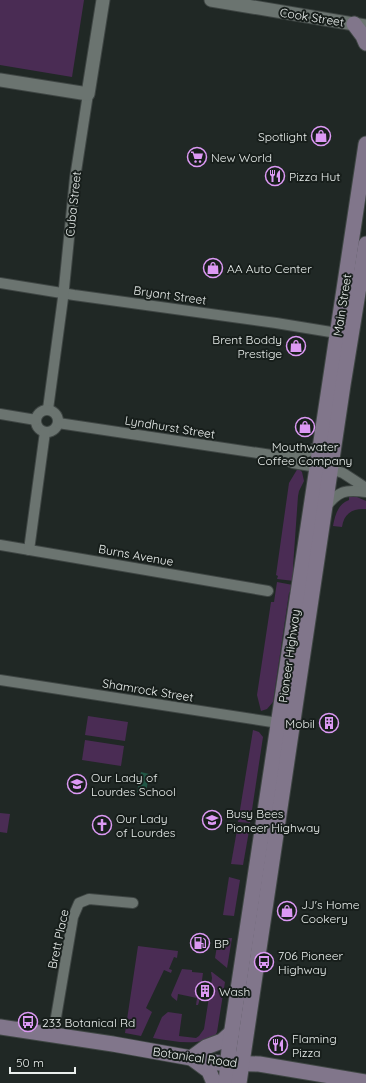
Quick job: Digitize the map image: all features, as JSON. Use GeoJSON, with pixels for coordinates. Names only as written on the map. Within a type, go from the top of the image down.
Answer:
{"type":"FeatureCollection","features":[{"type":"Feature","properties":{"kind":"main road"},"geometry":{"type":"LineString","coordinates":[[360,25],[366,43]]}},
{"type":"Feature","properties":{"kind":"main road","name":"Main Street"},"geometry":{"type":"LineString","coordinates":[[324,468],[320,446],[366,144]]}},
{"type":"Feature","properties":{"kind":"main road","name":"Main Street"},"geometry":{"type":"LineString","coordinates":[[324,468],[343,385],[366,244]]}},
{"type":"Feature","properties":{"kind":"main road","name":"Pioneer Highway"},"geometry":{"type":"LineString","coordinates":[[226,1083],[235,1063],[303,609],[324,509],[324,468]]}},
{"type":"Feature","properties":{"kind":"main road","name":"Pioneer Highway"},"geometry":{"type":"LineString","coordinates":[[303,609],[305,545],[314,524],[321,481],[326,473],[324,468]]}},
{"type":"Feature","properties":{"kind":"main road","name":"Pioneer Highway"},"geometry":{"type":"LineString","coordinates":[[239,1083],[235,1063],[232,1032],[285,724]]}},
{"type":"Feature","properties":{"kind":"main road","name":"Botanical Road"},"geometry":{"type":"LineString","coordinates":[[0,1027],[191,1058],[259,1064],[366,1082]]}},
{"type":"Feature","properties":{"kind":"main road"},"geometry":{"type":"LineString","coordinates":[[214,1083],[209,1071],[191,1058],[206,1047],[222,1041],[232,1032]]}},
{"type":"Feature","properties":{"kind":"street","name":"Cuba Street"},"geometry":{"type":"LineString","coordinates":[[48,409],[63,293],[75,178],[103,0]]}},
{"type":"Feature","properties":{"kind":"street","name":"Cook Street"},"geometry":{"type":"LineString","coordinates":[[211,0],[229,1],[360,25]]}},
{"type":"Feature","properties":{"kind":"street"},"geometry":{"type":"LineString","coordinates":[[0,80],[88,94]]}},
{"type":"Feature","properties":{"kind":"street","name":"Bryant Street"},"geometry":{"type":"LineString","coordinates":[[0,283],[337,333]]}},
{"type":"Feature","properties":{"kind":"street"},"geometry":{"type":"LineString","coordinates":[[48,409],[54,412],[58,423],[53,430],[45,432],[40,430],[36,420],[40,412],[48,409]]}},
{"type":"Feature","properties":{"kind":"street"},"geometry":{"type":"LineString","coordinates":[[0,414],[36,420]]}},
{"type":"Feature","properties":{"kind":"street","name":"Lyndhurst Street"},"geometry":{"type":"LineString","coordinates":[[58,423],[278,456],[306,453],[320,446]]}},
{"type":"Feature","properties":{"kind":"street"},"geometry":{"type":"LineString","coordinates":[[29,550],[45,432]]}},
{"type":"Feature","properties":{"kind":"street","name":"Lyndhurst Street"},"geometry":{"type":"LineString","coordinates":[[278,456],[293,463],[343,473],[366,488]]}},
{"type":"Feature","properties":{"kind":"street"},"geometry":{"type":"LineString","coordinates":[[324,509],[334,497],[344,491],[351,490],[366,492]]}},
{"type":"Feature","properties":{"kind":"street","name":"Burns Avenue"},"geometry":{"type":"LineString","coordinates":[[0,546],[268,591]]}},
{"type":"Feature","properties":{"kind":"street","name":"Shamrock Street"},"geometry":{"type":"LineString","coordinates":[[0,680],[285,724]]}},
{"type":"Feature","properties":{"kind":"street","name":"Brett Place"},"geometry":{"type":"LineString","coordinates":[[53,1035],[73,916],[79,903],[89,899],[133,903]]}},
{"type":"Feature","properties":{"kind":"shaded area"},"geometry":{"type":"Polygon","coordinates":[[[0,0],[84,0],[72,77],[0,65],[0,0]]]}},
{"type":"Feature","properties":{"kind":"shaded area"},"geometry":{"type":"Polygon","coordinates":[[[298,468],[302,472],[304,481],[298,496],[293,567],[295,572],[294,581],[277,579],[278,576],[276,575],[289,483],[298,468]]]}},
{"type":"Feature","properties":{"kind":"shaded area"},"geometry":{"type":"Polygon","coordinates":[[[349,497],[357,497],[366,501],[366,509],[357,509],[350,512],[345,518],[342,527],[333,526],[338,510],[342,504],[349,500],[349,497]]]}},
{"type":"Feature","properties":{"kind":"shaded area"},"geometry":{"type":"Polygon","coordinates":[[[277,582],[293,585],[289,593],[273,702],[267,709],[261,711],[257,695],[271,602],[274,602],[277,582]]]}},
{"type":"Feature","properties":{"kind":"shaded area"},"geometry":{"type":"Polygon","coordinates":[[[88,716],[128,722],[125,741],[85,735],[88,716]]]}},
{"type":"Feature","properties":{"kind":"shaded area"},"geometry":{"type":"Polygon","coordinates":[[[253,730],[259,732],[263,737],[250,823],[238,822],[253,730]]]}},
{"type":"Feature","properties":{"kind":"shaded area"},"geometry":{"type":"Polygon","coordinates":[[[85,740],[124,746],[121,766],[82,760],[85,740]]]}},
{"type":"Feature","properties":{"kind":"shaded area"},"geometry":{"type":"Polygon","coordinates":[[[141,772],[149,774],[146,793],[137,792],[141,772]]]}},
{"type":"Feature","properties":{"kind":"shaded area"},"geometry":{"type":"Polygon","coordinates":[[[0,813],[10,814],[7,833],[0,832],[0,813]]]}},
{"type":"Feature","properties":{"kind":"shaded area"},"geometry":{"type":"Polygon","coordinates":[[[237,830],[249,831],[243,865],[231,864],[237,830]]]}},
{"type":"Feature","properties":{"kind":"shaded area"},"geometry":{"type":"Polygon","coordinates":[[[229,877],[240,880],[234,916],[223,915],[229,877]]]}},
{"type":"Feature","properties":{"kind":"shaded area"},"geometry":{"type":"Polygon","coordinates":[[[232,938],[227,968],[215,958],[218,940],[232,938]]]}},
{"type":"Feature","properties":{"kind":"shaded area"},"geometry":{"type":"Polygon","coordinates":[[[138,946],[178,951],[177,958],[174,957],[169,969],[172,970],[171,973],[164,970],[146,1008],[152,1012],[141,1036],[125,1033],[138,946]]]}},
{"type":"Feature","properties":{"kind":"shaded area"},"geometry":{"type":"Polygon","coordinates":[[[182,969],[203,973],[198,1005],[196,1005],[197,998],[178,994],[177,1001],[171,995],[182,969]]]}},
{"type":"Feature","properties":{"kind":"shaded area"},"geometry":{"type":"Polygon","coordinates":[[[211,972],[225,982],[217,1032],[215,1036],[193,1042],[177,1042],[153,1038],[162,1017],[168,1012],[182,1014],[179,1036],[196,1038],[199,1036],[204,1029],[212,978],[211,972]]]}},
{"type":"Feature","properties":{"kind":"place","name":"Spotlight"},"geometry":{"type":"Point","coordinates":[321,136]}},
{"type":"Feature","properties":{"kind":"place","name":"New World"},"geometry":{"type":"Point","coordinates":[197,157]}},
{"type":"Feature","properties":{"kind":"place","name":"Pizza Hut"},"geometry":{"type":"Point","coordinates":[275,176]}},
{"type":"Feature","properties":{"kind":"place","name":"AA Auto Center"},"geometry":{"type":"Point","coordinates":[213,268]}},
{"type":"Feature","properties":{"kind":"place","name":"Brent Boddy Prestige"},"geometry":{"type":"Point","coordinates":[296,346]}},
{"type":"Feature","properties":{"kind":"place","name":"Mouthwater Coffee Company"},"geometry":{"type":"Point","coordinates":[305,427]}},
{"type":"Feature","properties":{"kind":"place","name":"Mobil"},"geometry":{"type":"Point","coordinates":[329,723]}},
{"type":"Feature","properties":{"kind":"place","name":"Our Lady of Lourdes School"},"geometry":{"type":"Point","coordinates":[77,784]}},
{"type":"Feature","properties":{"kind":"place","name":"Busy Bees Pioneer Highway"},"geometry":{"type":"Point","coordinates":[212,820]}},
{"type":"Feature","properties":{"kind":"place","name":"Our Lady of Lourdes"},"geometry":{"type":"Point","coordinates":[102,825]}},
{"type":"Feature","properties":{"kind":"place","name":"JJ's Home Cookery"},"geometry":{"type":"Point","coordinates":[287,911]}},
{"type":"Feature","properties":{"kind":"place","name":"BP"},"geometry":{"type":"Point","coordinates":[200,943]}},
{"type":"Feature","properties":{"kind":"place","name":"706 Pioneer Highway"},"geometry":{"type":"Point","coordinates":[264,962]}},
{"type":"Feature","properties":{"kind":"place","name":"Wash"},"geometry":{"type":"Point","coordinates":[205,991]}},
{"type":"Feature","properties":{"kind":"place","name":"233 Botanical Rd"},"geometry":{"type":"Point","coordinates":[28,1022]}},
{"type":"Feature","properties":{"kind":"place","name":"Flaming Pizza"},"geometry":{"type":"Point","coordinates":[278,1045]}}]}
